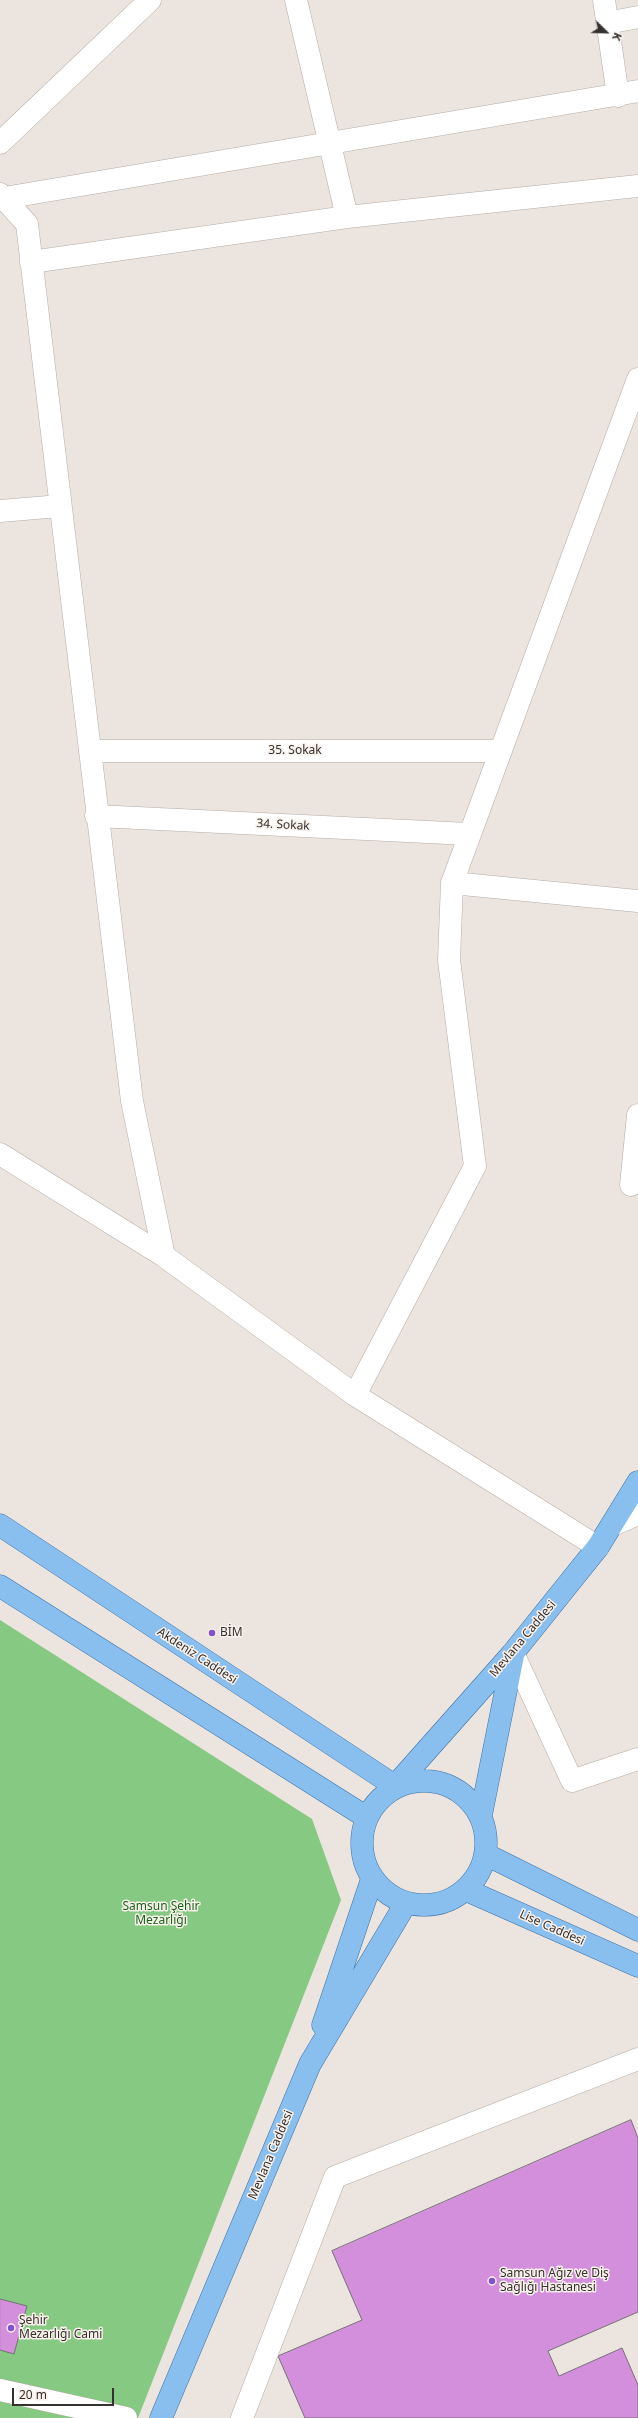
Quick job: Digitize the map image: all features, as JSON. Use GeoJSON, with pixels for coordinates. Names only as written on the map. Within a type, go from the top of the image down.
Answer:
{"type":"FeatureCollection","features":[{"type":"Feature","properties":{"kind":"main road","name":"Mevlana Caddesi"},"geometry":{"type":"LineString","coordinates":[[395,1786],[513,1653],[598,1547],[638,1482]]}},
{"type":"Feature","properties":{"kind":"main road","name":"Akdeniz Caddesi"},"geometry":{"type":"LineString","coordinates":[[0,1525],[395,1786]]}},
{"type":"Feature","properties":{"kind":"main road"},"geometry":{"type":"LineString","coordinates":[[0,1586],[366,1817]]}},
{"type":"Feature","properties":{"kind":"main road"},"geometry":{"type":"LineString","coordinates":[[481,1815],[513,1653]]}},
{"type":"Feature","properties":{"kind":"main road"},"geometry":{"type":"LineString","coordinates":[[414,1780],[434,1780],[453,1786],[469,1799],[481,1815],[486,1834],[486,1854],[479,1873],[466,1890],[448,1901],[427,1906],[406,1904],[387,1894],[372,1879],[363,1859],[366,1817],[378,1799],[395,1786],[414,1780]]}},
{"type":"Feature","properties":{"kind":"main road"},"geometry":{"type":"LineString","coordinates":[[486,1854],[638,1930]]}},
{"type":"Feature","properties":{"kind":"main road"},"geometry":{"type":"LineString","coordinates":[[310,2064],[372,1879]]}},
{"type":"Feature","properties":{"kind":"main road","name":"Lise Caddesi"},"geometry":{"type":"LineString","coordinates":[[466,1890],[638,1966]]}},
{"type":"Feature","properties":{"kind":"main road","name":"Mevlana Caddesi"},"geometry":{"type":"LineString","coordinates":[[161,2418],[310,2064],[406,1904]]}},
{"type":"Feature","properties":{"kind":"street"},"geometry":{"type":"LineString","coordinates":[[0,143],[150,0]]}},
{"type":"Feature","properties":{"kind":"street"},"geometry":{"type":"LineString","coordinates":[[296,0],[347,217]]}},
{"type":"Feature","properties":{"kind":"street"},"geometry":{"type":"LineString","coordinates":[[2,196],[330,144],[628,93],[607,22],[604,0]]}},
{"type":"Feature","properties":{"kind":"street"},"geometry":{"type":"LineString","coordinates":[[607,22],[638,17]]}},
{"type":"Feature","properties":{"kind":"street"},"geometry":{"type":"LineString","coordinates":[[31,262],[347,217],[638,186]]}},
{"type":"Feature","properties":{"kind":"street"},"geometry":{"type":"LineString","coordinates":[[2,196],[27,224],[90,751],[96,816],[132,1101],[164,1256]]}},
{"type":"Feature","properties":{"kind":"street"},"geometry":{"type":"LineString","coordinates":[[355,1396],[475,1166],[449,960],[452,883],[638,379]]}},
{"type":"Feature","properties":{"kind":"street"},"geometry":{"type":"LineString","coordinates":[[0,511],[60,506]]}},
{"type":"Feature","properties":{"kind":"street","name":"35. Sokak"},"geometry":{"type":"LineString","coordinates":[[90,751],[501,751]]}},
{"type":"Feature","properties":{"kind":"street","name":"34. Sokak"},"geometry":{"type":"LineString","coordinates":[[96,816],[469,834]]}},
{"type":"Feature","properties":{"kind":"street"},"geometry":{"type":"LineString","coordinates":[[452,883],[638,901]]}},
{"type":"Feature","properties":{"kind":"street"},"geometry":{"type":"LineString","coordinates":[[631,1186],[638,1115]]}},
{"type":"Feature","properties":{"kind":"street"},"geometry":{"type":"LineString","coordinates":[[0,1154],[164,1256],[355,1396],[598,1547]]}},
{"type":"Feature","properties":{"kind":"street"},"geometry":{"type":"LineString","coordinates":[[612,1525],[638,1514]]}},
{"type":"Feature","properties":{"kind":"street"},"geometry":{"type":"LineString","coordinates":[[513,1653],[572,1781],[638,1759]]}},
{"type":"Feature","properties":{"kind":"street"},"geometry":{"type":"LineString","coordinates":[[242,2418],[335,2177],[638,2059]]}},
{"type":"Feature","properties":{"kind":"street"},"geometry":{"type":"LineString","coordinates":[[0,2390],[126,2418]]}},
{"type":"Feature","properties":{"kind":"green space","name":"Samsun Şehir Mezarlığı"},"geometry":{"type":"Polygon","coordinates":[[[0,1620],[312,1819],[341,1900],[138,2418],[0,2418],[0,1620]]]}},
{"type":"Feature","properties":{"kind":"building","name":"Samsun Ağız ve Diş Sağlığı Hastanesi"},"geometry":{"type":"Polygon","coordinates":[[[631,2120],[638,2138],[638,2312],[548,2351],[559,2376],[622,2348],[638,2385],[638,2418],[305,2418],[278,2356],[362,2320],[332,2251],[631,2120]]]}},
{"type":"Feature","properties":{"kind":"building","name":"Şehir Mezarlığı Cami"},"geometry":{"type":"Polygon","coordinates":[[[0,2299],[27,2306],[14,2354],[0,2350],[0,2299]]]}},
{"type":"Feature","properties":{"kind":"place","name":"BİM"},"geometry":{"type":"Point","coordinates":[212,1633]}},
{"type":"Feature","properties":{"kind":"place","name":"Samsun Ağız ve Diş Sağlığı Hastanesi"},"geometry":{"type":"Point","coordinates":[492,2281]}},
{"type":"Feature","properties":{"kind":"place","name":"Şehir Mezarlığı Cami"},"geometry":{"type":"Point","coordinates":[11,2328]}}]}
